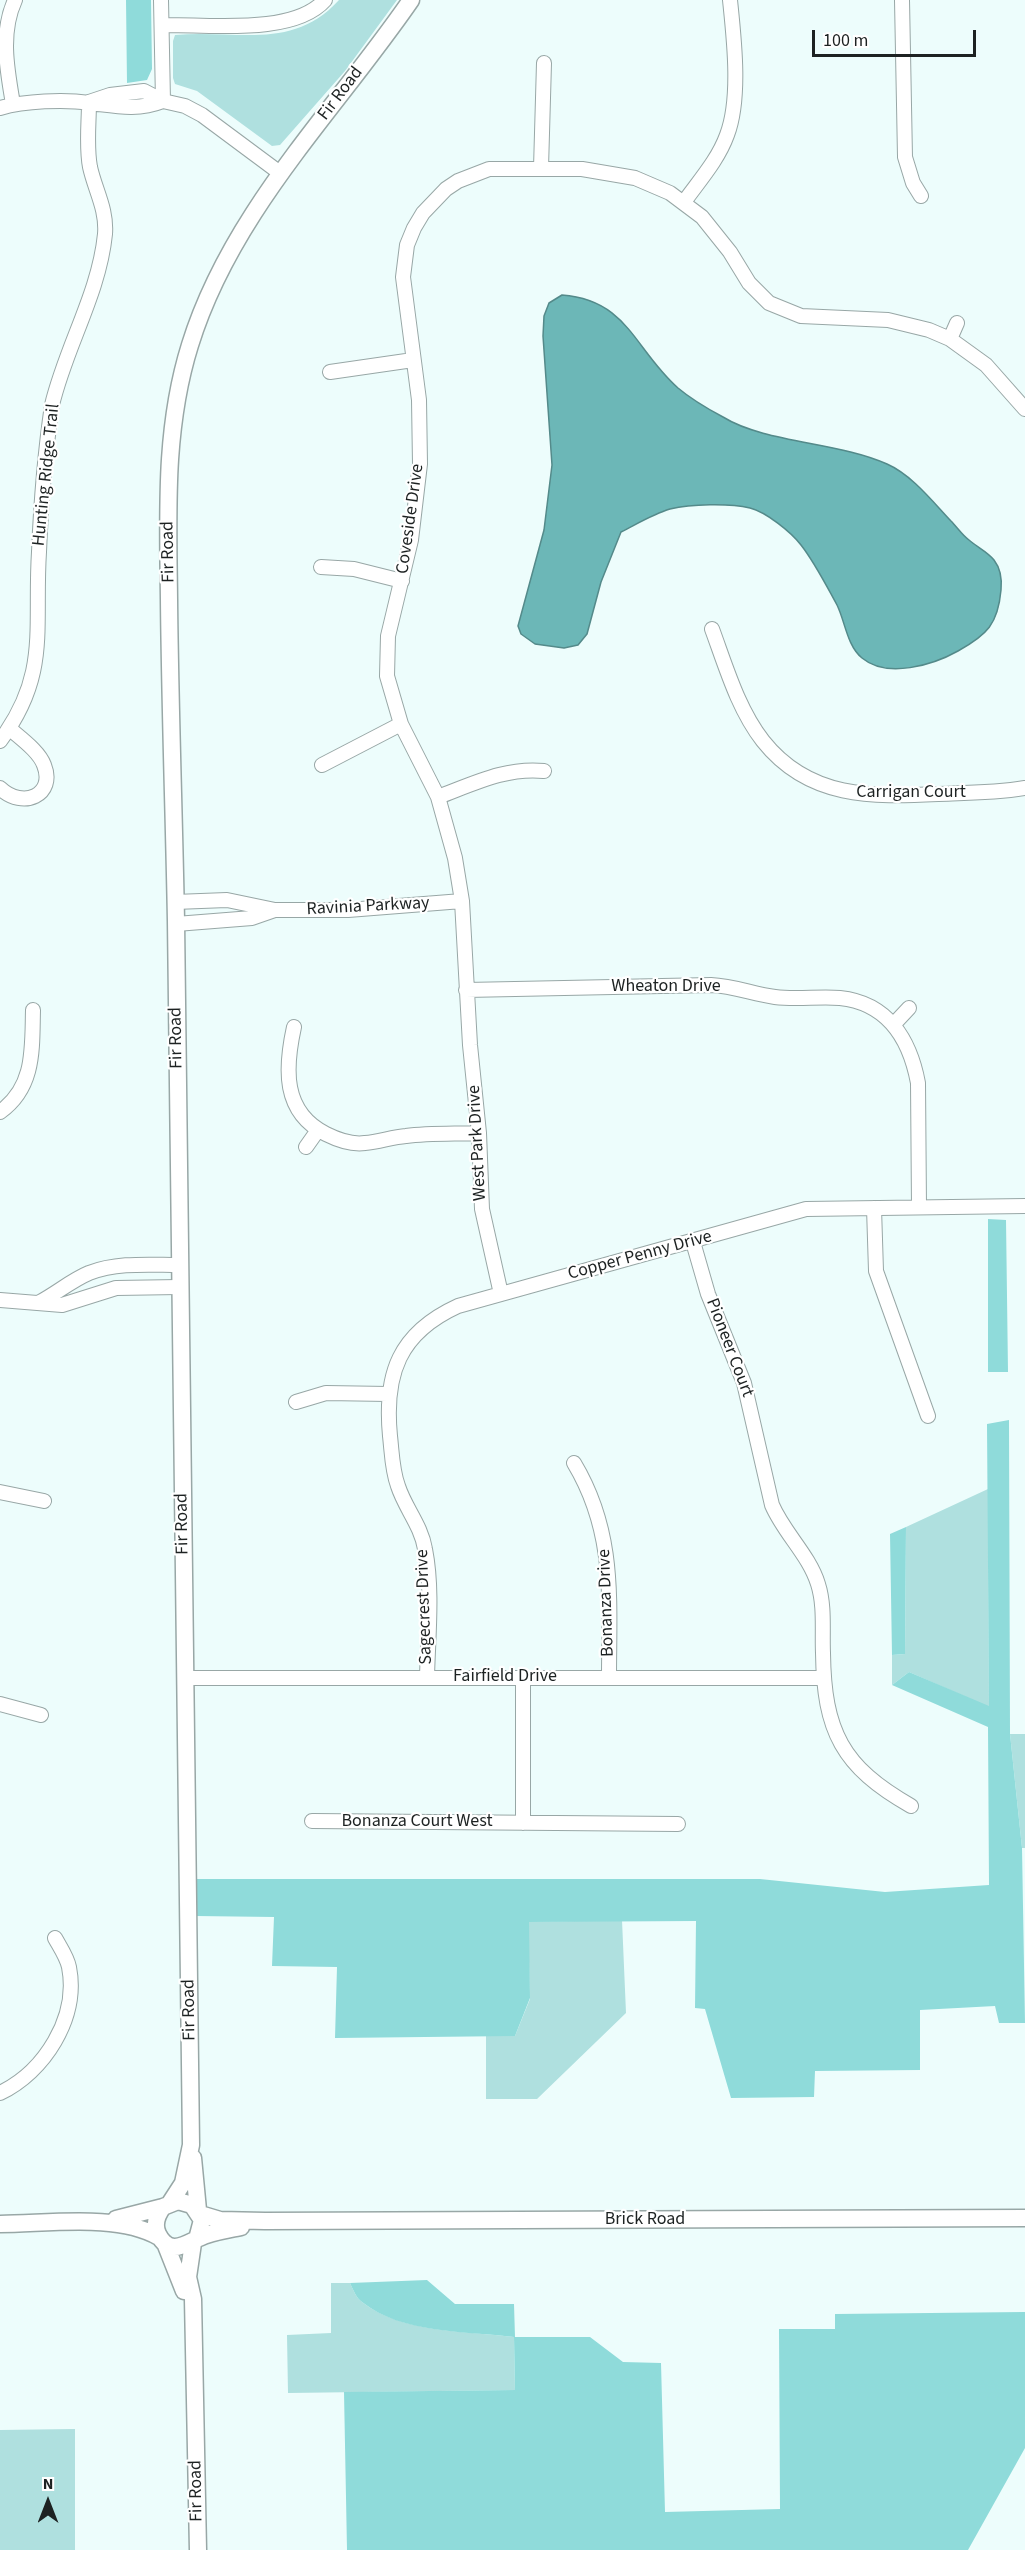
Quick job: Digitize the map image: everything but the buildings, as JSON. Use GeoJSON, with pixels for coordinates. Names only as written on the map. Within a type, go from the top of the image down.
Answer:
{"type":"FeatureCollection","features":[{"type":"Feature","properties":{"kind":"street"},"geometry":{"type":"LineString","coordinates":[[15,0],[5,28],[3,45],[7,106],[88,102],[109,107],[145,108],[163,101],[185,106],[280,173]]}},
{"type":"Feature","properties":{"kind":"street"},"geometry":{"type":"LineString","coordinates":[[161,0],[163,101]]}},
{"type":"Feature","properties":{"kind":"street"},"geometry":{"type":"LineString","coordinates":[[162,25],[271,25],[300,17],[325,0]]}},
{"type":"Feature","properties":{"kind":"street","name":"Fir Road"},"geometry":{"type":"LineString","coordinates":[[199,2212],[191,2145],[176,924],[168,484],[171,430],[190,343],[207,298],[242,232],[280,173],[411,0]]}},
{"type":"Feature","properties":{"kind":"street"},"geometry":{"type":"LineString","coordinates":[[684,202],[720,151],[732,117],[733,63],[730,0]]}},
{"type":"Feature","properties":{"kind":"street"},"geometry":{"type":"LineString","coordinates":[[902,0],[905,157],[910,176],[921,196]]}},
{"type":"Feature","properties":{"kind":"street"},"geometry":{"type":"LineString","coordinates":[[541,168],[544,63]]}},
{"type":"Feature","properties":{"kind":"street","name":"Hunting Ridge Trail"},"geometry":{"type":"LineString","coordinates":[[0,741],[28,694],[37,659],[39,551],[52,405],[58,383],[95,286],[101,261],[105,214],[90,166],[88,102]]}},
{"type":"Feature","properties":{"kind":"street","name":"Coveside Drive"},"geometry":{"type":"LineString","coordinates":[[466,990],[462,901],[455,858],[438,797],[401,724],[390,694],[386,657],[388,636],[411,540],[420,464],[419,400],[404,263],[407,245],[423,213],[446,189],[475,174],[505,167],[582,169],[635,178],[655,185],[684,202],[717,233],[749,283],[769,303],[801,316],[888,320],[911,324],[950,339],[986,365],[1025,410]]}},
{"type":"Feature","properties":{"kind":"street"},"geometry":{"type":"LineString","coordinates":[[950,339],[957,323]]}},
{"type":"Feature","properties":{"kind":"street"},"geometry":{"type":"LineString","coordinates":[[330,372],[413,360]]}},
{"type":"Feature","properties":{"kind":"street"},"geometry":{"type":"LineString","coordinates":[[321,567],[354,569],[402,580]]}},
{"type":"Feature","properties":{"kind":"street","name":"Carrigan Court"},"geometry":{"type":"LineString","coordinates":[[712,629],[735,689],[754,727],[778,757],[794,769],[832,788],[868,796],[1002,792],[1025,788]]}},
{"type":"Feature","properties":{"kind":"street"},"geometry":{"type":"LineString","coordinates":[[322,765],[401,724]]}},
{"type":"Feature","properties":{"kind":"street"},"geometry":{"type":"LineString","coordinates":[[0,788],[15,799],[24,800],[40,792],[46,780],[41,760],[9,728]]}},
{"type":"Feature","properties":{"kind":"street"},"geometry":{"type":"LineString","coordinates":[[438,797],[518,770],[544,771]]}},
{"type":"Feature","properties":{"kind":"street"},"geometry":{"type":"LineString","coordinates":[[175,902],[227,900],[275,910]]}},
{"type":"Feature","properties":{"kind":"street","name":"Ravinia Parkway"},"geometry":{"type":"LineString","coordinates":[[275,910],[348,910],[462,901]]}},
{"type":"Feature","properties":{"kind":"street"},"geometry":{"type":"LineString","coordinates":[[176,924],[252,918],[275,910]]}},
{"type":"Feature","properties":{"kind":"street","name":"Wheaton Drive"},"geometry":{"type":"LineString","coordinates":[[466,990],[727,986],[775,997],[842,998],[878,1011],[894,1024]]}},
{"type":"Feature","properties":{"kind":"street","name":"West Park Drive"},"geometry":{"type":"LineString","coordinates":[[466,990],[479,1132],[484,1227],[501,1293]]}},
{"type":"Feature","properties":{"kind":"street"},"geometry":{"type":"LineString","coordinates":[[909,1008],[894,1024],[909,1048],[918,1083],[920,1207]]}},
{"type":"Feature","properties":{"kind":"street"},"geometry":{"type":"LineString","coordinates":[[0,1112],[17,1095],[28,1074],[32,1055],[33,1011]]}},
{"type":"Feature","properties":{"kind":"street"},"geometry":{"type":"LineString","coordinates":[[294,1026],[288,1054],[289,1088],[293,1102],[302,1117],[318,1130],[338,1140],[364,1144],[405,1136],[479,1132]]}},
{"type":"Feature","properties":{"kind":"street"},"geometry":{"type":"LineString","coordinates":[[306,1147],[318,1130]]}},
{"type":"Feature","properties":{"kind":"street","name":"Copper Penny Drive"},"geometry":{"type":"LineString","coordinates":[[415,1335],[442,1313],[458,1305],[806,1209],[1025,1206]]}},
{"type":"Feature","properties":{"kind":"street"},"geometry":{"type":"LineString","coordinates":[[874,1208],[876,1271],[928,1416]]}},
{"type":"Feature","properties":{"kind":"street","name":"Pioneer Court"},"geometry":{"type":"LineString","coordinates":[[693,1242],[708,1294],[744,1383],[771,1505],[780,1523],[812,1568],[818,1583],[823,1612],[823,1678],[830,1719],[849,1758],[882,1790],[911,1806]]}},
{"type":"Feature","properties":{"kind":"street"},"geometry":{"type":"LineString","coordinates":[[38,1302],[61,1292],[77,1279],[107,1268],[179,1265]]}},
{"type":"Feature","properties":{"kind":"street"},"geometry":{"type":"LineString","coordinates":[[0,1300],[62,1305],[124,1287],[179,1287]]}},
{"type":"Feature","properties":{"kind":"street","name":"Sagecrest Drive"},"geometry":{"type":"LineString","coordinates":[[415,1335],[397,1361],[388,1394],[393,1468],[397,1485],[416,1521],[425,1549],[427,1677]]}},
{"type":"Feature","properties":{"kind":"street"},"geometry":{"type":"LineString","coordinates":[[296,1402],[326,1393],[388,1394]]}},
{"type":"Feature","properties":{"kind":"street","name":"Bonanza Drive"},"geometry":{"type":"LineString","coordinates":[[574,1463],[596,1507],[607,1555],[609,1678]]}},
{"type":"Feature","properties":{"kind":"street"},"geometry":{"type":"LineString","coordinates":[[0,1492],[44,1501]]}},
{"type":"Feature","properties":{"kind":"street","name":"Fairfield Drive"},"geometry":{"type":"LineString","coordinates":[[186,1678],[823,1678]]}},
{"type":"Feature","properties":{"kind":"street"},"geometry":{"type":"LineString","coordinates":[[523,1823],[524,1678]]}},
{"type":"Feature","properties":{"kind":"street"},"geometry":{"type":"LineString","coordinates":[[0,1704],[41,1715]]}},
{"type":"Feature","properties":{"kind":"street","name":"Bonanza Court West"},"geometry":{"type":"LineString","coordinates":[[312,1821],[678,1824]]}},
{"type":"Feature","properties":{"kind":"street"},"geometry":{"type":"LineString","coordinates":[[0,2093],[21,2081],[43,2059],[63,2022],[68,2002],[69,1967],[55,1938]]}},
{"type":"Feature","properties":{"kind":"street","name":"Fir Road"},"geometry":{"type":"LineString","coordinates":[[166,2205],[183,2183],[191,2145]]}},
{"type":"Feature","properties":{"kind":"street"},"geometry":{"type":"LineString","coordinates":[[0,2224],[97,2223],[133,2226],[178,2247],[195,2241],[202,2227],[199,2212],[185,2202],[97,2223]]}},
{"type":"Feature","properties":{"kind":"street"},"geometry":{"type":"LineString","coordinates":[[162,2240],[156,2222],[166,2205]]}},
{"type":"Feature","properties":{"kind":"street","name":"Brick Road"},"geometry":{"type":"LineString","coordinates":[[199,2212],[220,2220],[266,2221],[1025,2218]]}},
{"type":"Feature","properties":{"kind":"street","name":"Brick Road"},"geometry":{"type":"LineString","coordinates":[[195,2241],[266,2221]]}},
{"type":"Feature","properties":{"kind":"street","name":"Fir Road"},"geometry":{"type":"LineString","coordinates":[[162,2240],[178,2272],[194,2323]]}},
{"type":"Feature","properties":{"kind":"street","name":"Fir Road"},"geometry":{"type":"LineString","coordinates":[[195,2241],[188,2277],[194,2323],[198,2550]]}},
{"type":"Feature","properties":{"kind":"shaded area"},"geometry":{"type":"Polygon","coordinates":[[[126,0],[151,0],[152,69],[147,80],[127,83],[126,0]]]}},
{"type":"Feature","properties":{"kind":"shaded area"},"geometry":{"type":"Polygon","coordinates":[[[339,0],[397,0],[345,71],[280,145],[272,146],[197,91],[175,84],[173,41],[175,35],[262,35],[282,32],[302,27],[321,16],[339,0]]]}},
{"type":"Feature","properties":{"kind":"shaded area"},"geometry":{"type":"Polygon","coordinates":[[[562,295],[584,299],[602,306],[616,316],[678,388],[700,404],[740,426],[868,457],[887,464],[905,475],[964,536],[989,554],[998,567],[1001,590],[997,612],[984,634],[948,656],[923,665],[897,669],[872,664],[862,658],[853,647],[837,605],[816,567],[791,534],[771,518],[756,510],[732,505],[710,505],[670,509],[621,532],[601,582],[587,634],[578,645],[564,648],[535,644],[521,634],[518,626],[544,530],[552,465],[543,336],[544,316],[549,303],[562,295]]]}},
{"type":"Feature","properties":{"kind":"shaded area"},"geometry":{"type":"Polygon","coordinates":[[[988,1219],[1006,1220],[1008,1372],[988,1372],[988,1219]]]}},
{"type":"Feature","properties":{"kind":"shaded area"},"geometry":{"type":"Polygon","coordinates":[[[1009,1420],[1010,1734],[1022,1848],[1025,2023],[999,2023],[995,2006],[920,2010],[920,2070],[815,2071],[814,2097],[731,2098],[705,2009],[695,2008],[696,1921],[529,1922],[530,1998],[515,2036],[335,2038],[337,1967],[272,1966],[274,1917],[196,1916],[195,1879],[760,1879],[885,1892],[989,1885],[988,1727],[892,1685],[909,1672],[989,1706],[987,1424],[1009,1420]]]}},
{"type":"Feature","properties":{"kind":"shaded area"},"geometry":{"type":"Polygon","coordinates":[[[988,1489],[989,1707],[909,1672],[892,1685],[892,1655],[905,1654],[906,1527],[988,1489]]]}},
{"type":"Feature","properties":{"kind":"shaded area"},"geometry":{"type":"Polygon","coordinates":[[[906,1527],[905,1654],[892,1655],[890,1534],[906,1527]]]}},
{"type":"Feature","properties":{"kind":"shaded area"},"geometry":{"type":"Polygon","coordinates":[[[1010,1734],[1025,1734],[1025,1848],[1022,1848],[1010,1734]]]}},
{"type":"Feature","properties":{"kind":"shaded area"},"geometry":{"type":"Polygon","coordinates":[[[622,1920],[626,2013],[537,2099],[486,2099],[486,2036],[515,2036],[530,1999],[528,1922],[622,1920]]]}},
{"type":"Feature","properties":{"kind":"shaded area"},"geometry":{"type":"Polygon","coordinates":[[[427,2280],[455,2304],[514,2304],[515,2337],[590,2337],[623,2362],[661,2363],[665,2512],[780,2509],[779,2329],[835,2329],[835,2314],[1025,2312],[1025,2448],[968,2550],[347,2550],[344,2392],[515,2390],[514,2337],[455,2332],[415,2326],[396,2320],[362,2302],[356,2296],[350,2283],[427,2280]]]}},
{"type":"Feature","properties":{"kind":"shaded area"},"geometry":{"type":"Polygon","coordinates":[[[331,2283],[350,2283],[356,2296],[362,2302],[396,2320],[435,2329],[514,2337],[515,2390],[288,2393],[287,2335],[331,2333],[331,2283]]]}},
{"type":"Feature","properties":{"kind":"shaded area"},"geometry":{"type":"Polygon","coordinates":[[[75,2429],[75,2550],[0,2550],[0,2430],[75,2429]]]}}]}
